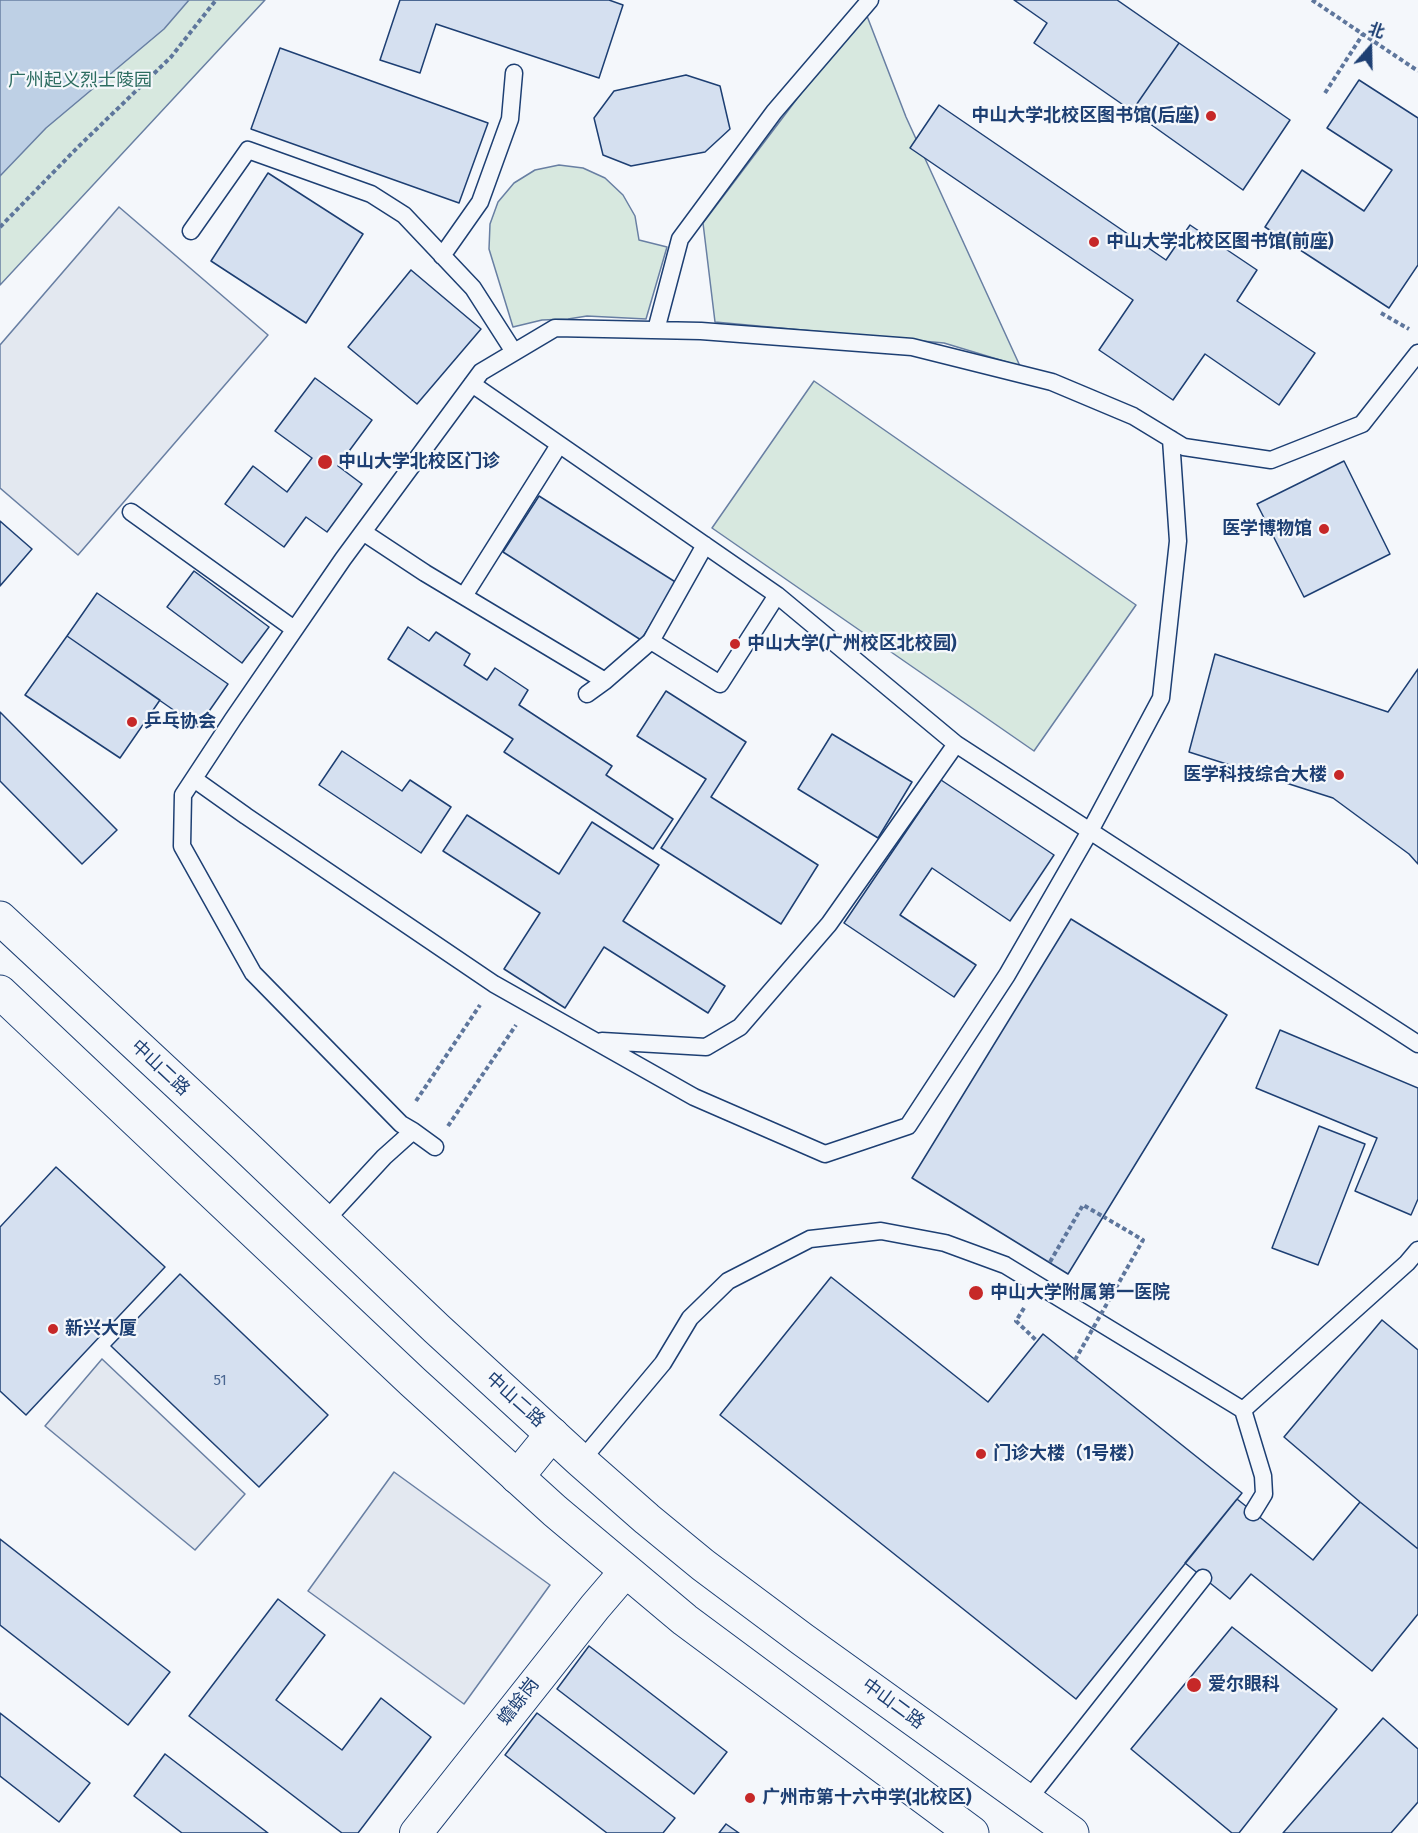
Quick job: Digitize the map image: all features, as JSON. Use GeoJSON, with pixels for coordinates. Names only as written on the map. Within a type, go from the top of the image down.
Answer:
{"type":"FeatureCollection","features":[{"type":"Feature","properties":{"kind":"main road","name":"中山二路"},"geometry":{"type":"LineString","coordinates":[[0,918],[581,1461],[647,1519],[703,1565],[812,1646],[1072,1833]]}},
{"type":"Feature","properties":{"kind":"main road"},"geometry":{"type":"LineString","coordinates":[[0,992],[413,1382],[625,1572],[746,1667],[972,1833]]}},
{"type":"Feature","properties":{"kind":"main road"},"geometry":{"type":"LineString","coordinates":[[517,1477],[552,1434]]}},
{"type":"Feature","properties":{"kind":"street","name":"蟾蜍岗"},"geometry":{"type":"LineString","coordinates":[[416,1833],[625,1572]]}},
{"type":"Feature","properties":{"kind":"lane"},"geometry":{"type":"LineString","coordinates":[[656,330],[680,239],[774,112],[870,0]]}},
{"type":"Feature","properties":{"kind":"lane"},"geometry":{"type":"LineString","coordinates":[[442,256],[480,202],[510,119],[514,73]]}},
{"type":"Feature","properties":{"kind":"lane"},"geometry":{"type":"LineString","coordinates":[[191,231],[248,150],[371,194],[404,215],[473,288],[514,352]]}},
{"type":"Feature","properties":{"kind":"lane"},"geometry":{"type":"LineString","coordinates":[[435,1147],[401,1124],[253,973],[182,846],[183,795],[294,629],[481,372],[555,328],[701,331],[912,346],[1052,382],[1133,416],[1184,447],[1271,460],[1362,424],[1418,353]]}},
{"type":"Feature","properties":{"kind":"lane"},"geometry":{"type":"LineString","coordinates":[[472,384],[777,595],[956,744],[1418,1044]]}},
{"type":"Feature","properties":{"kind":"lane"},"geometry":{"type":"LineString","coordinates":[[194,779],[494,984],[694,1097],[825,1154],[908,1125],[1007,975],[1090,831],[1161,698],[1178,541],[1171,439]]}},
{"type":"Feature","properties":{"kind":"lane"},"geometry":{"type":"LineString","coordinates":[[464,596],[559,445]]}},
{"type":"Feature","properties":{"kind":"lane"},"geometry":{"type":"LineString","coordinates":[[131,512],[294,629]]}},
{"type":"Feature","properties":{"kind":"lane"},"geometry":{"type":"LineString","coordinates":[[363,532],[605,681]]}},
{"type":"Feature","properties":{"kind":"lane"},"geometry":{"type":"LineString","coordinates":[[587,694],[651,641],[705,545]]}},
{"type":"Feature","properties":{"kind":"lane"},"geometry":{"type":"LineString","coordinates":[[651,641],[720,684],[777,595]]}},
{"type":"Feature","properties":{"kind":"lane"},"geometry":{"type":"LineString","coordinates":[[598,1041],[706,1047],[740,1027],[829,924],[956,744]]}},
{"type":"Feature","properties":{"kind":"lane"},"geometry":{"type":"LineString","coordinates":[[324,1222],[384,1157],[412,1131]]}},
{"type":"Feature","properties":{"kind":"lane"},"geometry":{"type":"LineString","coordinates":[[581,1461],[663,1363],[690,1318],[728,1281],[810,1239],[881,1231],[945,1243],[1005,1265],[1243,1410],[1263,1476],[1264,1494],[1253,1512]]}},
{"type":"Feature","properties":{"kind":"lane"},"geometry":{"type":"LineString","coordinates":[[1243,1410],[1412,1268],[1418,1250]]}},
{"type":"Feature","properties":{"kind":"lane"},"geometry":{"type":"LineString","coordinates":[[1027,1801],[1203,1578]]}},
{"type":"Feature","properties":{"kind":"path"},"geometry":{"type":"LineString","coordinates":[[0,227],[171,57],[216,0]]}},
{"type":"Feature","properties":{"kind":"path"},"geometry":{"type":"LineString","coordinates":[[1312,0],[1418,71]]}},
{"type":"Feature","properties":{"kind":"path"},"geometry":{"type":"LineString","coordinates":[[1325,93],[1363,34]]}},
{"type":"Feature","properties":{"kind":"path"},"geometry":{"type":"LineString","coordinates":[[1381,313],[1418,334]]}},
{"type":"Feature","properties":{"kind":"path"},"geometry":{"type":"LineString","coordinates":[[434,1074],[494,984]]}},
{"type":"Feature","properties":{"kind":"path"},"geometry":{"type":"LineString","coordinates":[[435,1147],[529,1004]]}},
{"type":"Feature","properties":{"kind":"path"},"geometry":{"type":"LineString","coordinates":[[1050,1263],[1083,1205],[1143,1240],[1075,1360]]}},
{"type":"Feature","properties":{"kind":"green space","name":"广州起义烈士陵园"},"geometry":{"type":"Polygon","coordinates":[[[0,0],[265,0],[0,285],[0,0]]]}},
{"type":"Feature","properties":{"kind":"green space"},"geometry":{"type":"Polygon","coordinates":[[[867,16],[906,117],[1020,366],[944,343],[715,322],[703,223],[821,67],[867,16]]]}},
{"type":"Feature","properties":{"kind":"green space"},"geometry":{"type":"Polygon","coordinates":[[[559,165],[583,168],[605,178],[623,195],[635,216],[639,240],[667,247],[646,319],[587,316],[542,320],[513,327],[489,249],[490,224],[498,202],[514,183],[535,170],[559,165]]]}},
{"type":"Feature","properties":{"kind":"green space"},"geometry":{"type":"Polygon","coordinates":[[[814,381],[1136,605],[1034,751],[712,528],[814,381]]]}},
{"type":"Feature","properties":{"kind":"shaded area"},"geometry":{"type":"Polygon","coordinates":[[[119,207],[268,335],[78,555],[0,488],[0,345],[119,207]]]}},
{"type":"Feature","properties":{"kind":"shaded area"},"geometry":{"type":"Polygon","coordinates":[[[102,1359],[245,1494],[195,1550],[45,1426],[102,1359]]]}},
{"type":"Feature","properties":{"kind":"shaded area"},"geometry":{"type":"Polygon","coordinates":[[[394,1472],[550,1585],[464,1704],[308,1591],[394,1472]]]}},
{"type":"Feature","properties":{"kind":"water"},"geometry":{"type":"Polygon","coordinates":[[[0,0],[189,0],[164,29],[46,128],[0,176],[0,0]]]}},
{"type":"Feature","properties":{"kind":"building"},"geometry":{"type":"Polygon","coordinates":[[[400,0],[609,0],[623,5],[599,78],[436,24],[420,73],[380,60],[400,0]]]}},
{"type":"Feature","properties":{"kind":"building"},"geometry":{"type":"Polygon","coordinates":[[[1014,0],[1117,0],[1179,43],[1132,111],[1034,43],[1047,23],[1014,0]]]}},
{"type":"Feature","properties":{"kind":"building","name":"中山大学北校区图书馆(后座)"},"geometry":{"type":"Polygon","coordinates":[[[1179,43],[1290,120],[1243,190],[1132,111],[1179,43]]]}},
{"type":"Feature","properties":{"kind":"building"},"geometry":{"type":"Polygon","coordinates":[[[280,48],[488,123],[459,203],[251,129],[280,48]]]}},
{"type":"Feature","properties":{"kind":"building"},"geometry":{"type":"Polygon","coordinates":[[[686,75],[720,86],[730,129],[705,152],[631,166],[603,155],[594,118],[614,91],[686,75]]]}},
{"type":"Feature","properties":{"kind":"building"},"geometry":{"type":"Polygon","coordinates":[[[1359,80],[1418,118],[1418,265],[1389,308],[1265,227],[1302,170],[1364,211],[1392,170],[1327,128],[1359,80]]]}},
{"type":"Feature","properties":{"kind":"building","name":"中山大学北校区图书馆(前座)"},"geometry":{"type":"Polygon","coordinates":[[[939,105],[1166,260],[1190,225],[1257,270],[1237,301],[1315,353],[1279,405],[1205,354],[1173,400],[1099,350],[1133,300],[910,148],[939,105]]]}},
{"type":"Feature","properties":{"kind":"building"},"geometry":{"type":"Polygon","coordinates":[[[268,173],[363,234],[306,323],[211,261],[268,173]]]}},
{"type":"Feature","properties":{"kind":"building"},"geometry":{"type":"Polygon","coordinates":[[[411,270],[481,329],[417,404],[348,347],[411,270]]]}},
{"type":"Feature","properties":{"kind":"building","name":"中山大学北校区门诊"},"geometry":{"type":"Polygon","coordinates":[[[315,378],[372,420],[338,466],[362,484],[327,532],[306,517],[284,547],[225,504],[253,466],[287,492],[312,458],[275,431],[315,378]]]}},
{"type":"Feature","properties":{"kind":"building","name":"医学博物馆"},"geometry":{"type":"Polygon","coordinates":[[[1344,461],[1390,554],[1304,597],[1257,504],[1344,461]]]}},
{"type":"Feature","properties":{"kind":"building"},"geometry":{"type":"Polygon","coordinates":[[[539,496],[677,583],[641,640],[503,552],[539,496]]]}},
{"type":"Feature","properties":{"kind":"building"},"geometry":{"type":"Polygon","coordinates":[[[0,521],[32,549],[0,586],[0,521]]]}},
{"type":"Feature","properties":{"kind":"building"},"geometry":{"type":"Polygon","coordinates":[[[194,571],[269,627],[242,663],[167,607],[194,571]]]}},
{"type":"Feature","properties":{"kind":"building"},"geometry":{"type":"Polygon","coordinates":[[[97,593],[228,684],[198,727],[67,636],[97,593]]]}},
{"type":"Feature","properties":{"kind":"building"},"geometry":{"type":"Polygon","coordinates":[[[408,627],[429,641],[436,632],[470,654],[464,665],[487,680],[495,668],[528,690],[519,705],[612,766],[606,775],[673,819],[653,849],[504,752],[513,739],[388,659],[408,627]]]}},
{"type":"Feature","properties":{"kind":"building"},"geometry":{"type":"Polygon","coordinates":[[[67,636],[160,700],[120,758],[25,695],[67,636]]]}},
{"type":"Feature","properties":{"kind":"building","name":"医学科技综合大楼"},"geometry":{"type":"Polygon","coordinates":[[[1215,654],[1388,712],[1418,669],[1418,864],[1409,854],[1333,798],[1189,752],[1215,654]]]}},
{"type":"Feature","properties":{"kind":"building"},"geometry":{"type":"Polygon","coordinates":[[[666,691],[746,742],[711,797],[818,865],[781,924],[661,848],[706,779],[637,736],[666,691]]]}},
{"type":"Feature","properties":{"kind":"building"},"geometry":{"type":"Polygon","coordinates":[[[0,712],[117,830],[82,864],[0,781],[0,712]]]}},
{"type":"Feature","properties":{"kind":"building"},"geometry":{"type":"Polygon","coordinates":[[[832,734],[912,782],[878,838],[798,789],[832,734]]]}},
{"type":"Feature","properties":{"kind":"building"},"geometry":{"type":"Polygon","coordinates":[[[342,751],[402,791],[410,780],[451,807],[421,853],[319,785],[342,751]]]}},
{"type":"Feature","properties":{"kind":"building"},"geometry":{"type":"Polygon","coordinates":[[[941,780],[1054,855],[1010,921],[932,868],[900,915],[976,965],[954,997],[844,923],[941,780]]]}},
{"type":"Feature","properties":{"kind":"building"},"geometry":{"type":"Polygon","coordinates":[[[467,815],[559,874],[592,822],[659,865],[623,921],[725,986],[708,1013],[604,947],[565,1008],[504,969],[540,913],[443,851],[467,815]]]}},
{"type":"Feature","properties":{"kind":"building"},"geometry":{"type":"Polygon","coordinates":[[[1071,919],[1227,1015],[1068,1274],[912,1178],[1071,919]]]}},
{"type":"Feature","properties":{"kind":"building"},"geometry":{"type":"Polygon","coordinates":[[[1280,1030],[1418,1088],[1418,1199],[1411,1215],[1355,1191],[1377,1138],[1256,1088],[1280,1030]]]}},
{"type":"Feature","properties":{"kind":"building"},"geometry":{"type":"Polygon","coordinates":[[[1319,1126],[1365,1144],[1318,1265],[1272,1248],[1319,1126]]]}},
{"type":"Feature","properties":{"kind":"building","name":"新兴大厦"},"geometry":{"type":"Polygon","coordinates":[[[56,1167],[165,1267],[26,1415],[0,1391],[0,1227],[56,1167]]]}},
{"type":"Feature","properties":{"kind":"building"},"geometry":{"type":"Polygon","coordinates":[[[180,1274],[328,1415],[259,1487],[111,1346],[180,1274]]]}},
{"type":"Feature","properties":{"kind":"building","name":"门诊大楼（1号楼）"},"geometry":{"type":"Polygon","coordinates":[[[831,1277],[988,1402],[1043,1334],[1242,1493],[1076,1699],[720,1415],[831,1277]]]}},
{"type":"Feature","properties":{"kind":"building"},"geometry":{"type":"Polygon","coordinates":[[[1382,1320],[1418,1350],[1418,1549],[1284,1437],[1382,1320]]]}},
{"type":"Feature","properties":{"kind":"building"},"geometry":{"type":"Polygon","coordinates":[[[1237,1499],[1313,1560],[1360,1502],[1418,1549],[1418,1614],[1372,1671],[1251,1574],[1230,1599],[1185,1563],[1237,1499]]]}},
{"type":"Feature","properties":{"kind":"building"},"geometry":{"type":"Polygon","coordinates":[[[0,1539],[170,1672],[128,1725],[0,1625],[0,1539]]]}},
{"type":"Feature","properties":{"kind":"building"},"geometry":{"type":"Polygon","coordinates":[[[278,1599],[325,1635],[276,1700],[342,1750],[381,1698],[431,1737],[358,1833],[342,1833],[189,1716],[278,1599]]]}},
{"type":"Feature","properties":{"kind":"building"},"geometry":{"type":"Polygon","coordinates":[[[1232,1627],[1337,1709],[1239,1833],[1232,1833],[1131,1749],[1232,1627]]]}},
{"type":"Feature","properties":{"kind":"building"},"geometry":{"type":"Polygon","coordinates":[[[589,1646],[727,1752],[694,1794],[557,1689],[589,1646]]]}},
{"type":"Feature","properties":{"kind":"building"},"geometry":{"type":"Polygon","coordinates":[[[0,1713],[90,1783],[59,1822],[0,1776],[0,1713]]]}},
{"type":"Feature","properties":{"kind":"building"},"geometry":{"type":"Polygon","coordinates":[[[537,1713],[675,1818],[663,1833],[607,1833],[505,1755],[537,1713]]]}},
{"type":"Feature","properties":{"kind":"building"},"geometry":{"type":"Polygon","coordinates":[[[1383,1718],[1418,1749],[1418,1802],[1391,1833],[1283,1833],[1383,1718]]]}},
{"type":"Feature","properties":{"kind":"building"},"geometry":{"type":"Polygon","coordinates":[[[165,1754],[268,1833],[182,1833],[134,1796],[165,1754]]]}},
{"type":"Feature","properties":{"kind":"building"},"geometry":{"type":"Polygon","coordinates":[[[726,1824],[739,1833],[719,1833],[726,1824]]]}},
{"type":"Feature","properties":{"kind":"place","name":"中山大学北校区图书馆(后座)"},"geometry":{"type":"Point","coordinates":[1211,116]}},
{"type":"Feature","properties":{"kind":"place","name":"中山大学北校区图书馆(前座)"},"geometry":{"type":"Point","coordinates":[1094,242]}},
{"type":"Feature","properties":{"kind":"place","name":"中山大学北校区门诊"},"geometry":{"type":"Point","coordinates":[325,462]}},
{"type":"Feature","properties":{"kind":"place","name":"医学博物馆"},"geometry":{"type":"Point","coordinates":[1324,529]}},
{"type":"Feature","properties":{"kind":"place","name":"中山大学(广州校区北校园)"},"geometry":{"type":"Point","coordinates":[735,644]}},
{"type":"Feature","properties":{"kind":"place","name":"乒乓协会"},"geometry":{"type":"Point","coordinates":[132,722]}},
{"type":"Feature","properties":{"kind":"place","name":"医学科技综合大楼"},"geometry":{"type":"Point","coordinates":[1339,775]}},
{"type":"Feature","properties":{"kind":"place","name":"中山大学附属第一医院"},"geometry":{"type":"Point","coordinates":[976,1293]}},
{"type":"Feature","properties":{"kind":"place","name":"新兴大厦"},"geometry":{"type":"Point","coordinates":[53,1329]}},
{"type":"Feature","properties":{"kind":"place","name":"门诊大楼（1号楼）"},"geometry":{"type":"Point","coordinates":[981,1454]}},
{"type":"Feature","properties":{"kind":"place","name":"爱尔眼科"},"geometry":{"type":"Point","coordinates":[1194,1685]}},
{"type":"Feature","properties":{"kind":"place","name":"广州市第十六中学(北校区)"},"geometry":{"type":"Point","coordinates":[750,1798]}}]}
